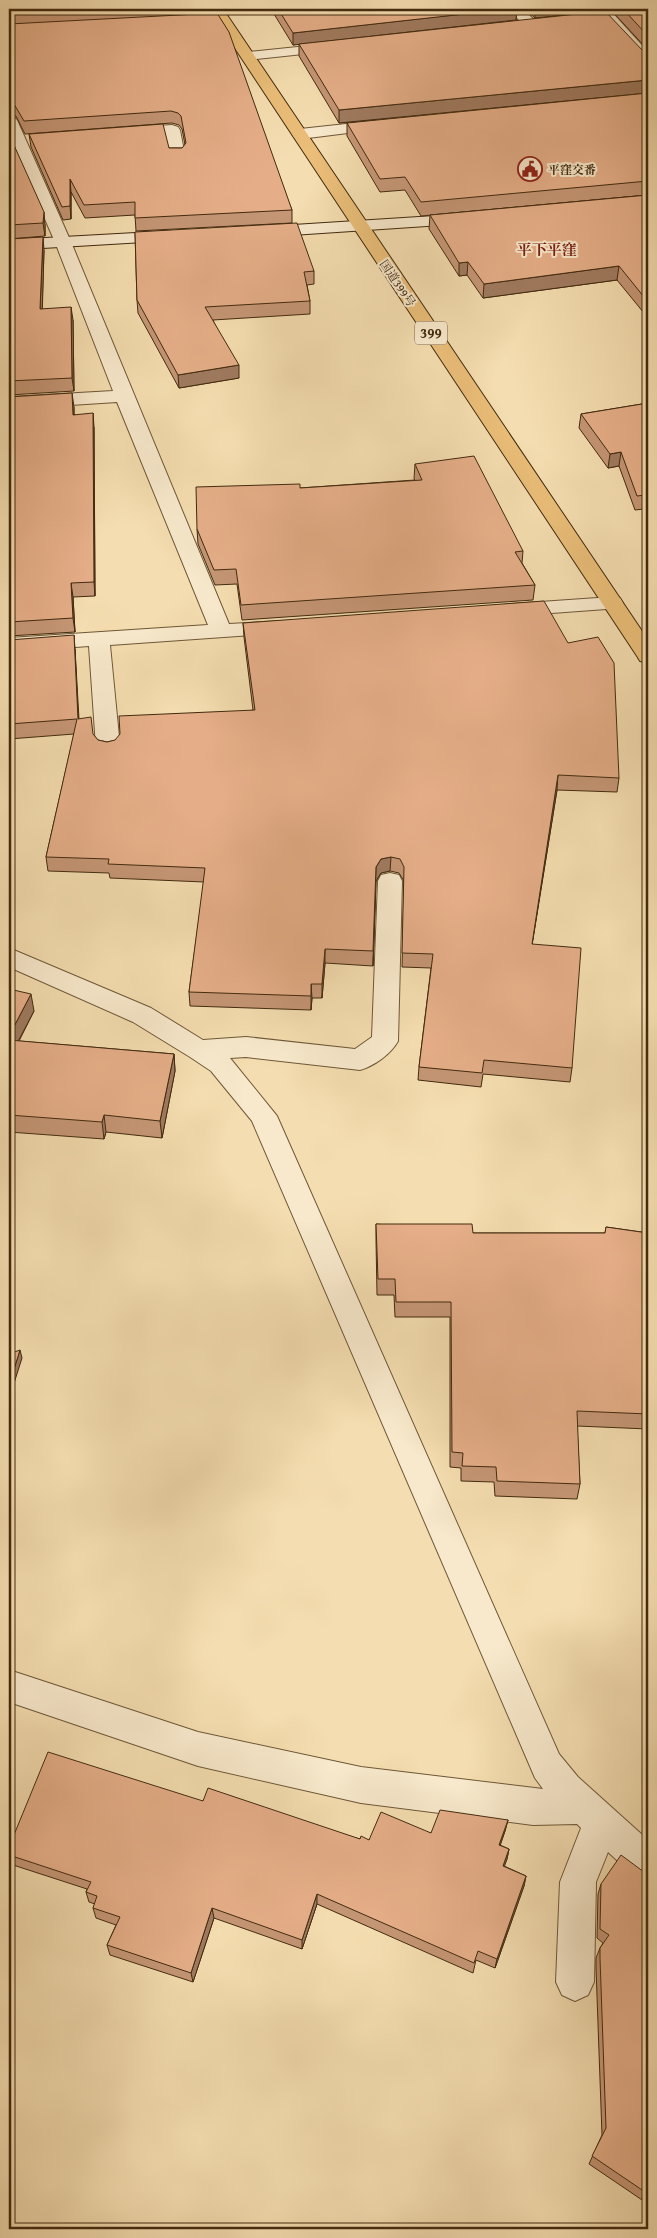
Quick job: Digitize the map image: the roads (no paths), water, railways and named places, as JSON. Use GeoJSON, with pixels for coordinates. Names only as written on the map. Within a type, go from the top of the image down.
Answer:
{"type":"FeatureCollection","features":[{"type":"Feature","properties":{"kind":"highway","name":"国道399号"},"geometry":{"type":"LineString","coordinates":[[215,16],[248,56],[360,227],[648,656]]}},
{"type":"Feature","properties":{"kind":"street"},"geometry":{"type":"LineString","coordinates":[[515,9],[532,25]]}},
{"type":"Feature","properties":{"kind":"street"},"geometry":{"type":"LineString","coordinates":[[589,18],[604,12],[648,60]]}},
{"type":"Feature","properties":{"kind":"street"},"geometry":{"type":"LineString","coordinates":[[512,27],[551,22]]}},
{"type":"Feature","properties":{"kind":"street"},"geometry":{"type":"LineString","coordinates":[[248,56],[346,46]]}},
{"type":"Feature","properties":{"kind":"street"},"geometry":{"type":"LineString","coordinates":[[300,134],[400,124]]}},
{"type":"Feature","properties":{"kind":"street"},"geometry":{"type":"LineString","coordinates":[[12,129],[36,139]]}},
{"type":"Feature","properties":{"kind":"street"},"geometry":{"type":"LineString","coordinates":[[12,129],[63,242],[124,396],[222,631]]}},
{"type":"Feature","properties":{"kind":"street"},"geometry":{"type":"LineString","coordinates":[[114,134],[172,130],[177,156]]}},
{"type":"Feature","properties":{"kind":"street"},"geometry":{"type":"LineString","coordinates":[[241,233],[360,227],[484,217]]}},
{"type":"Feature","properties":{"kind":"street"},"geometry":{"type":"LineString","coordinates":[[9,245],[192,235]]}},
{"type":"Feature","properties":{"kind":"street"},"geometry":{"type":"LineString","coordinates":[[9,403],[124,396]]}},
{"type":"Feature","properties":{"kind":"street"},"geometry":{"type":"LineString","coordinates":[[495,612],[612,603]]}},
{"type":"Feature","properties":{"kind":"street"},"geometry":{"type":"LineString","coordinates":[[9,645],[300,625]]}},
{"type":"Feature","properties":{"kind":"street"},"geometry":{"type":"LineString","coordinates":[[99,639],[108,747]]}},
{"type":"Feature","properties":{"kind":"street"},"geometry":{"type":"LineString","coordinates":[[200,1050],[246,1047],[360,1060],[385,1041],[390,881]]}},
{"type":"Feature","properties":{"kind":"street"},"geometry":{"type":"LineString","coordinates":[[9,957],[142,1015],[200,1050],[220,1064],[263,1116],[547,1766],[564,1789],[648,1864]]}},
{"type":"Feature","properties":{"kind":"street"},"geometry":{"type":"LineString","coordinates":[[9,1686],[198,1749],[352,1783],[592,1815]]}},
{"type":"Feature","properties":{"kind":"street"},"geometry":{"type":"LineString","coordinates":[[575,1982],[578,1882],[592,1815]]}},
{"type":"Feature","properties":{"kind":"place","name":"平窪交番"},"geometry":{"type":"Point","coordinates":[530,169]}},
{"type":"Feature","properties":{"kind":"district","name":"平下平窪"},"geometry":{"type":"Point","coordinates":[547,249]}}]}
